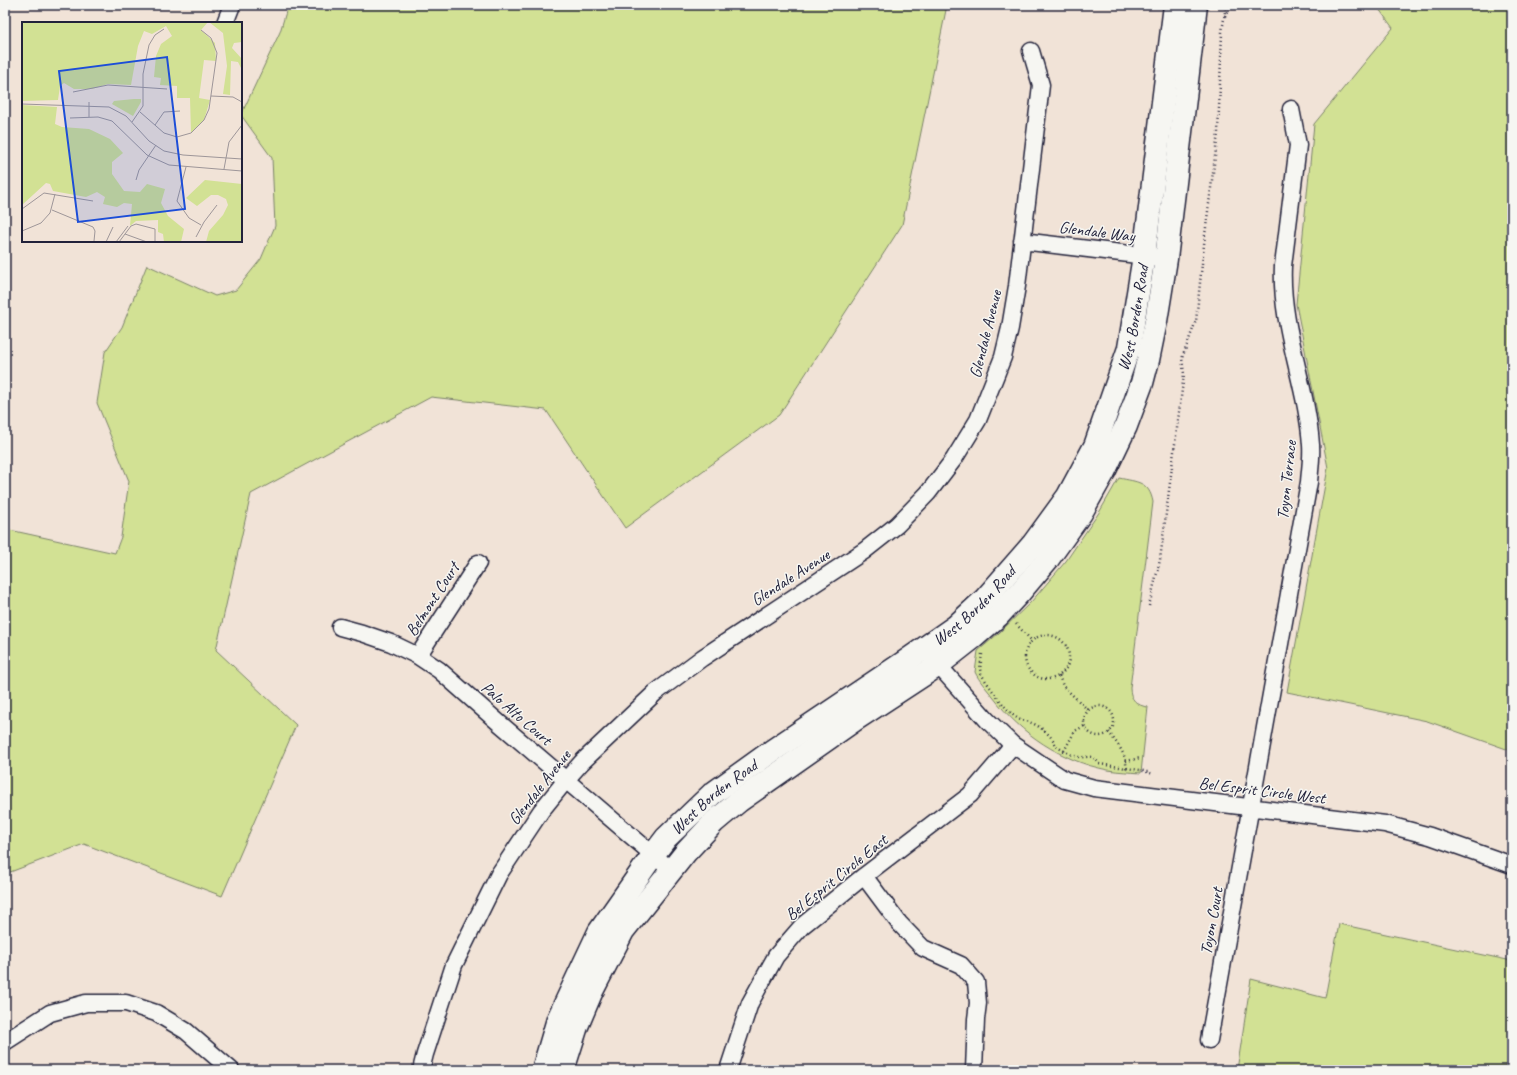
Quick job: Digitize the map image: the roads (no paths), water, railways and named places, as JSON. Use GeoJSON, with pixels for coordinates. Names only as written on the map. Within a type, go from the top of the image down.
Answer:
{"type":"FeatureCollection","features":[{"type":"Feature","properties":{"kind":"main road","name":"West Borden Road"},"geometry":{"type":"LineString","coordinates":[[543,1070],[558,1019],[599,932],[653,854],[666,838],[712,794],[772,751],[956,626],[985,599],[1033,544],[1068,496],[1095,446],[1129,348],[1144,256],[1175,5]]}},
{"type":"Feature","properties":{"kind":"main road","name":"West Borden Road"},"geometry":{"type":"LineString","coordinates":[[563,1070],[591,993],[623,931],[671,870],[714,822],[739,801],[856,719],[937,666],[974,637],[998,616],[1021,591],[1048,559],[1081,513],[1104,472],[1126,426],[1142,383],[1156,321],[1166,259],[1196,5]]}},
{"type":"Feature","properties":{"kind":"street"},"geometry":{"type":"LineString","coordinates":[[225,22],[232,5]]}},
{"type":"Feature","properties":{"kind":"street","name":"Glendale Avenue"},"geometry":{"type":"LineString","coordinates":[[421,1070],[454,965],[499,874],[541,811],[566,780],[582,762],[655,693],[702,658],[864,551],[897,525],[928,493],[954,459],[978,420],[1003,357],[1010,328],[1041,85],[1031,51]]}},
{"type":"Feature","properties":{"kind":"street","name":"Toyon Terrace"},"geometry":{"type":"LineString","coordinates":[[1251,808],[1308,489],[1311,463],[1309,431],[1285,308],[1282,284],[1298,145],[1291,109]]}},
{"type":"Feature","properties":{"kind":"street","name":"Glendale Way"},"geometry":{"type":"LineString","coordinates":[[1022,241],[1166,259]]}},
{"type":"Feature","properties":{"kind":"street","name":"Belmont Court"},"geometry":{"type":"LineString","coordinates":[[418,656],[478,563]]}},
{"type":"Feature","properties":{"kind":"street","name":"Palo Alto Court"},"geometry":{"type":"LineString","coordinates":[[340,627],[362,632],[391,643],[418,656],[440,670],[498,722],[671,870]]}},
{"type":"Feature","properties":{"kind":"street","name":"Bel Esprit Circle West"},"geometry":{"type":"LineString","coordinates":[[924,648],[937,666],[987,720],[1013,745],[1065,780],[1094,788],[1385,824],[1430,836],[1512,865]]}},
{"type":"Feature","properties":{"kind":"street","name":"Bel Esprit Circle East"},"geometry":{"type":"LineString","coordinates":[[728,1070],[750,1003],[776,956],[802,926],[864,876],[970,795],[1013,745]]}},
{"type":"Feature","properties":{"kind":"street","name":"Toyon Court"},"geometry":{"type":"LineString","coordinates":[[1209,1040],[1251,808]]}},
{"type":"Feature","properties":{"kind":"street"},"geometry":{"type":"LineString","coordinates":[[864,876],[899,923],[923,948],[961,966],[976,982],[978,1004],[974,1070]]}},
{"type":"Feature","properties":{"kind":"street"},"geometry":{"type":"LineString","coordinates":[[5,1042],[50,1013],[86,1002],[126,1003],[156,1013],[186,1031],[231,1070]]}}]}
